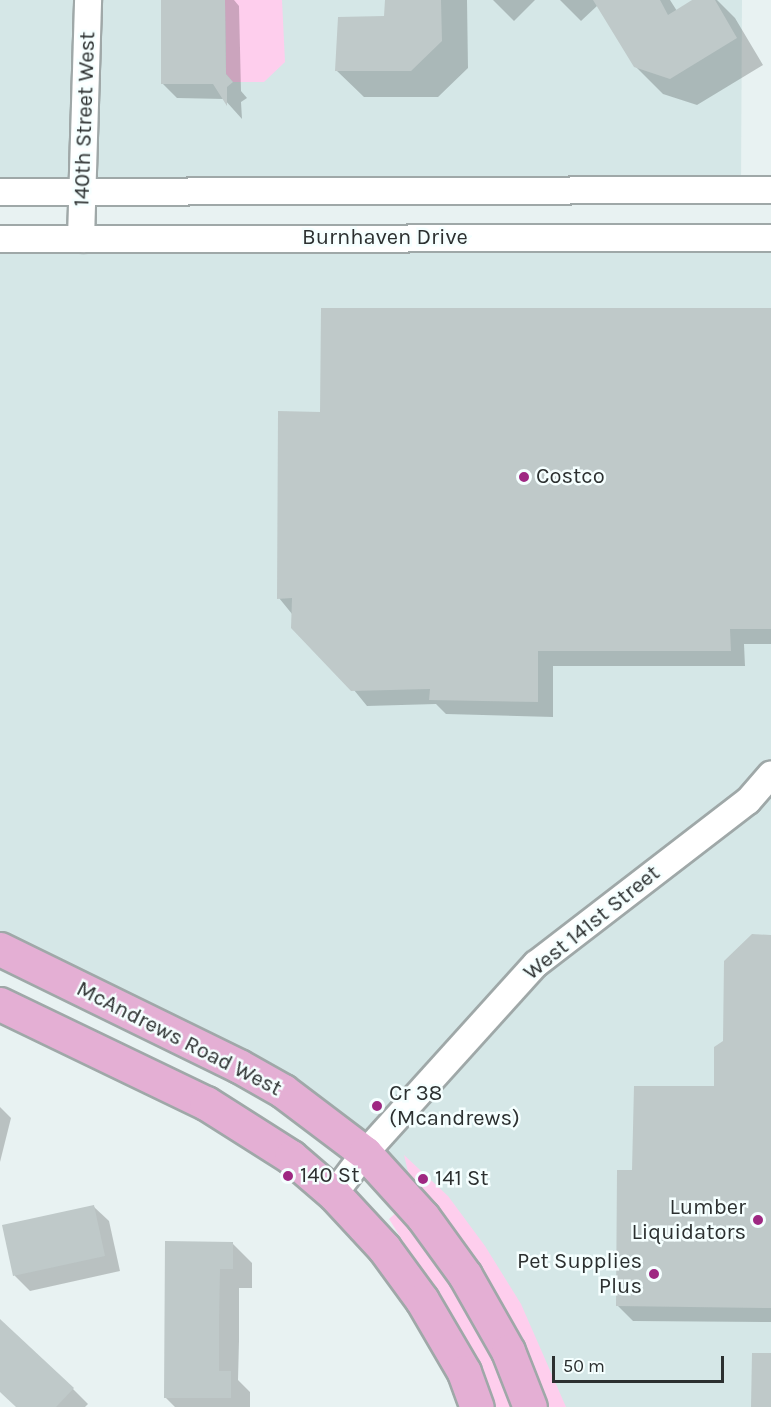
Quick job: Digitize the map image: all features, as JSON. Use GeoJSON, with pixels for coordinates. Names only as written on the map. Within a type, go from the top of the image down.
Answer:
{"type":"FeatureCollection","features":[{"type":"Feature","properties":{"kind":"main road","name":"McAndrews Road West"},"geometry":{"type":"LineString","coordinates":[[0,949],[239,1066],[283,1091],[365,1154],[423,1217],[465,1275],[508,1351],[530,1407]]}},
{"type":"Feature","properties":{"kind":"main road","name":"McAndrews Road West"},"geometry":{"type":"LineString","coordinates":[[0,1004],[206,1103],[291,1157],[334,1194],[384,1248],[422,1300],[464,1372],[477,1407]]}},
{"type":"Feature","properties":{"kind":"street","name":"140th Street West"},"geometry":{"type":"LineString","coordinates":[[81,238],[88,0]]}},
{"type":"Feature","properties":{"kind":"street"},"geometry":{"type":"LineString","coordinates":[[0,192],[771,190]]}},
{"type":"Feature","properties":{"kind":"street","name":"Burnhaven Drive"},"geometry":{"type":"LineString","coordinates":[[0,239],[771,238]]}},
{"type":"Feature","properties":{"kind":"street","name":"West 141st Street"},"geometry":{"type":"LineString","coordinates":[[334,1194],[365,1154],[536,964],[748,801],[771,775]]}},
{"type":"Feature","properties":{"kind":"shaded area"},"geometry":{"type":"Polygon","coordinates":[[[0,0],[742,0],[741,190],[0,192],[0,0]]]}},
{"type":"Feature","properties":{"kind":"shaded area"},"geometry":{"type":"Polygon","coordinates":[[[225,0],[282,0],[285,62],[264,82],[233,82],[226,74],[225,0]]]}},
{"type":"Feature","properties":{"kind":"shaded area"},"geometry":{"type":"Polygon","coordinates":[[[771,238],[771,1407],[530,1407],[365,1153],[0,949],[0,239],[771,238]]]}},
{"type":"Feature","properties":{"kind":"shaded area"},"geometry":{"type":"Polygon","coordinates":[[[404,1155],[448,1196],[485,1246],[521,1304],[566,1407],[549,1407],[503,1305],[465,1244],[409,1176],[404,1155]]]}},
{"type":"Feature","properties":{"kind":"shaded area"},"geometry":{"type":"Polygon","coordinates":[[[398,1211],[457,1290],[482,1333],[514,1407],[496,1407],[451,1318],[389,1219],[398,1211]]]}},
{"type":"Feature","properties":{"kind":"building"},"geometry":{"type":"Polygon","coordinates":[[[161,0],[225,0],[226,74],[233,82],[227,87],[227,106],[213,84],[161,84],[161,0]]]}},
{"type":"Feature","properties":{"kind":"building"},"geometry":{"type":"Polygon","coordinates":[[[385,0],[441,0],[442,41],[411,71],[335,71],[338,17],[384,16],[385,0]]]}},
{"type":"Feature","properties":{"kind":"building"},"geometry":{"type":"Polygon","coordinates":[[[593,0],[660,0],[668,15],[692,0],[715,0],[737,38],[670,79],[634,67],[593,0]]]}},
{"type":"Feature","properties":{"kind":"building","name":"Costco"},"geometry":{"type":"Polygon","coordinates":[[[321,308],[771,308],[771,629],[730,629],[731,651],[538,651],[538,702],[429,700],[430,689],[351,691],[291,628],[292,598],[277,599],[278,411],[320,412],[321,308]]]}},
{"type":"Feature","properties":{"kind":"building"},"geometry":{"type":"Polygon","coordinates":[[[752,934],[771,935],[771,1308],[616,1306],[617,1170],[632,1170],[634,1086],[714,1086],[714,1047],[723,1041],[724,961],[752,934]]]}},
{"type":"Feature","properties":{"kind":"building"},"geometry":{"type":"Polygon","coordinates":[[[94,1205],[105,1256],[13,1276],[2,1225],[94,1205]]]}},
{"type":"Feature","properties":{"kind":"building"},"geometry":{"type":"Polygon","coordinates":[[[165,1241],[233,1242],[233,1269],[220,1269],[219,1320],[219,1371],[231,1371],[231,1398],[164,1398],[165,1241]]]}},
{"type":"Feature","properties":{"kind":"building"},"geometry":{"type":"Polygon","coordinates":[[[0,1319],[74,1388],[56,1407],[16,1407],[0,1392],[0,1319]]]}},
{"type":"Feature","properties":{"kind":"building"},"geometry":{"type":"Polygon","coordinates":[[[752,1353],[771,1353],[771,1407],[751,1407],[752,1353]]]}},
{"type":"Feature","properties":{"kind":"place","name":"Costco"},"geometry":{"type":"Point","coordinates":[524,477]}},
{"type":"Feature","properties":{"kind":"place","name":"Cr 38 (Mcandrews)"},"geometry":{"type":"Point","coordinates":[377,1106]}},
{"type":"Feature","properties":{"kind":"place","name":"140 St"},"geometry":{"type":"Point","coordinates":[288,1176]}},
{"type":"Feature","properties":{"kind":"place","name":"141 St"},"geometry":{"type":"Point","coordinates":[423,1179]}},
{"type":"Feature","properties":{"kind":"place","name":"Lumber Liquidators"},"geometry":{"type":"Point","coordinates":[758,1220]}},
{"type":"Feature","properties":{"kind":"place","name":"Pet Supplies Plus"},"geometry":{"type":"Point","coordinates":[654,1274]}}]}
